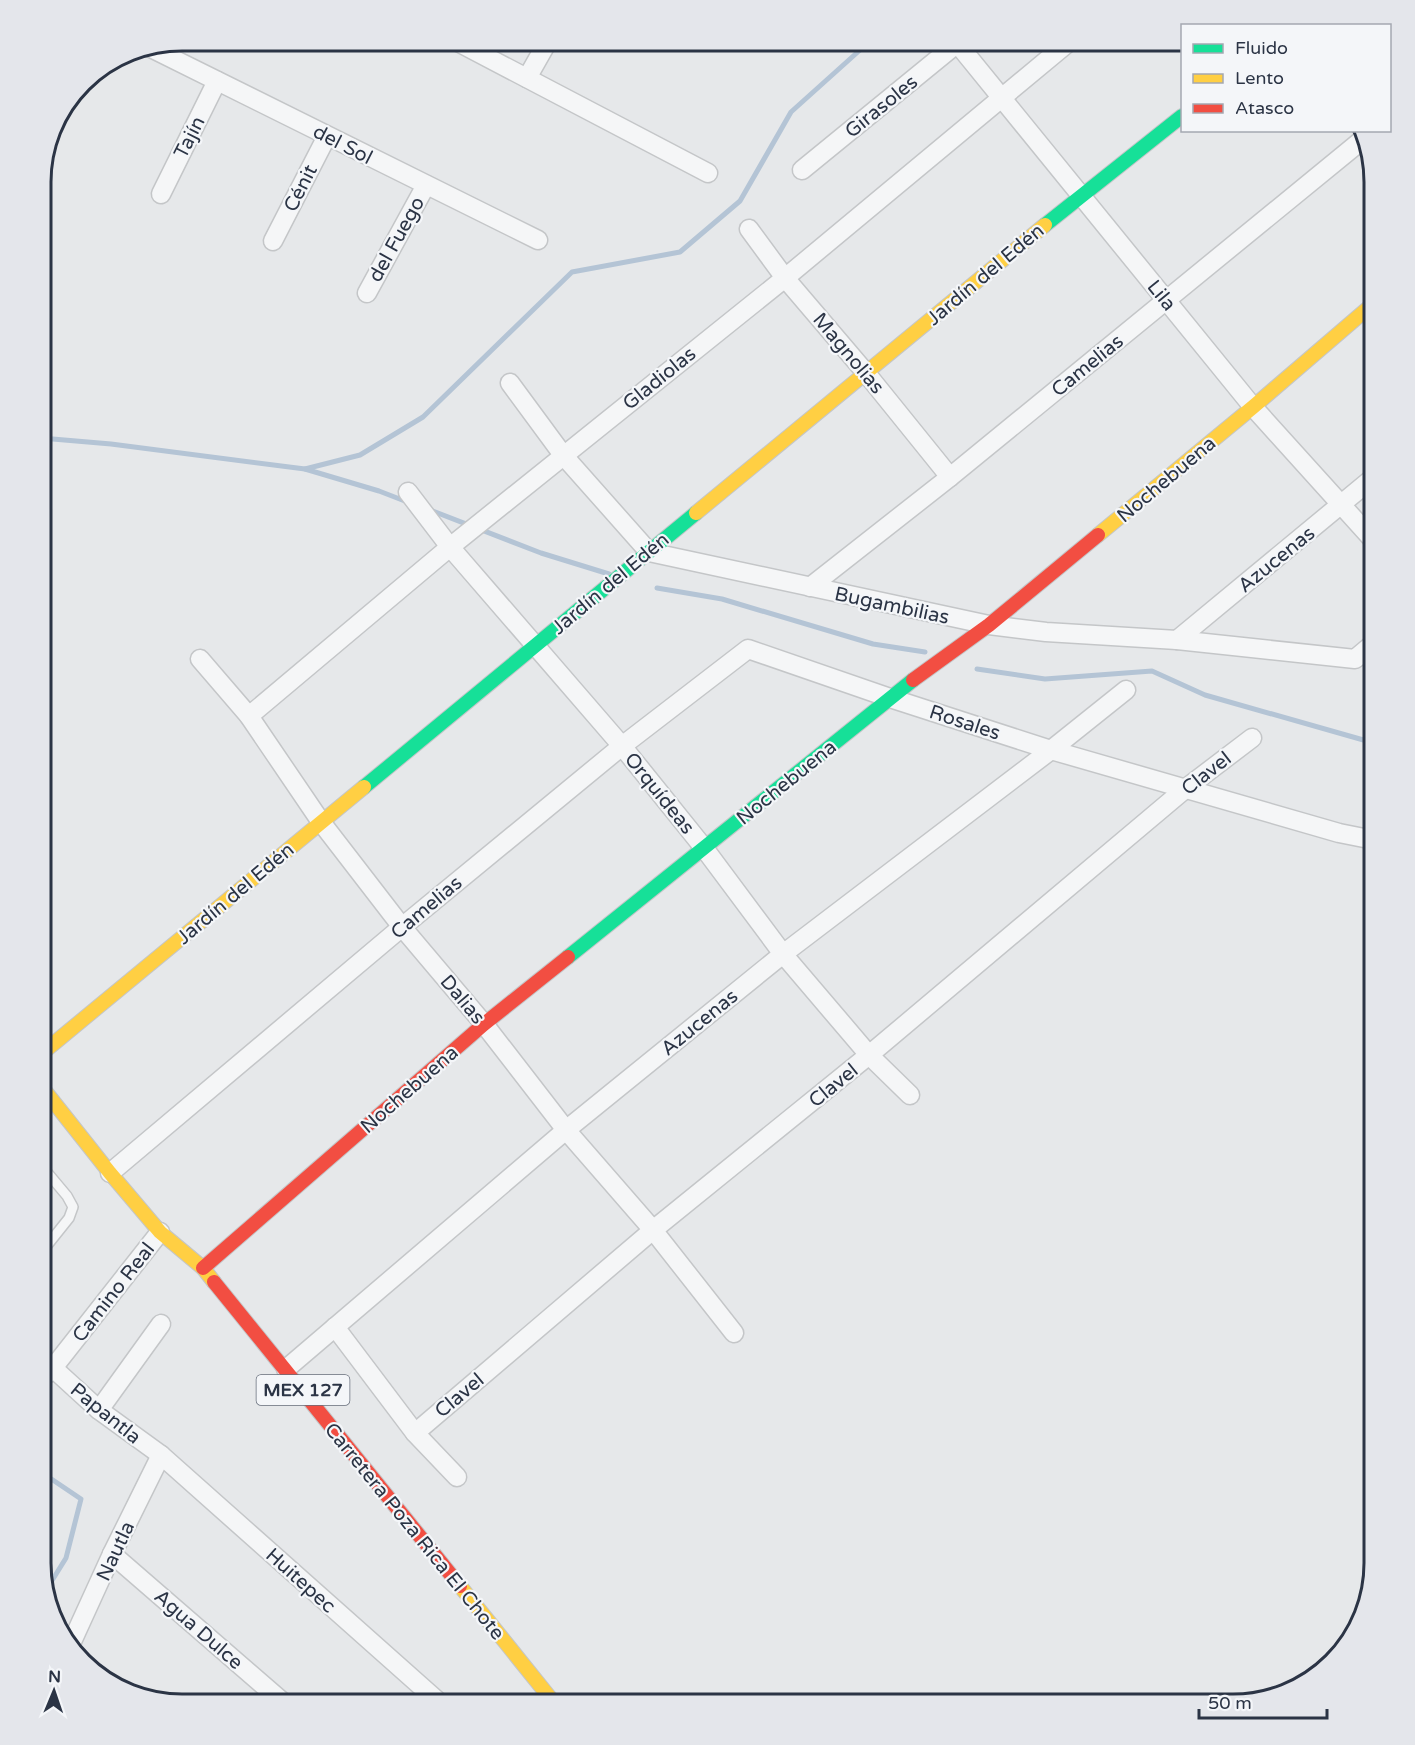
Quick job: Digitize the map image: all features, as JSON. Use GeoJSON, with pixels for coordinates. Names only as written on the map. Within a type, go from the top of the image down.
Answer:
{"type":"FeatureCollection","features":[{"type":"Feature","properties":{"kind":"street"},"geometry":{"type":"LineString","coordinates":[[477,51],[708,172]]}},
{"type":"Feature","properties":{"kind":"street"},"geometry":{"type":"LineString","coordinates":[[527,78],[542,51]]}},
{"type":"Feature","properties":{"kind":"street","name":"Girasoles"},"geometry":{"type":"LineString","coordinates":[[802,171],[948,51]]}},
{"type":"Feature","properties":{"kind":"street","name":"Lila"},"geometry":{"type":"LineString","coordinates":[[966,51],[1001,98],[1253,407],[1364,530]]}},
{"type":"Feature","properties":{"kind":"street","name":"Gladiolas"},"geometry":{"type":"LineString","coordinates":[[249,716],[563,455],[784,278],[1058,51]]}},
{"type":"Feature","properties":{"kind":"street","name":"del Sol"},"geometry":{"type":"LineString","coordinates":[[161,53],[538,240]]}},
{"type":"Feature","properties":{"kind":"street","name":"Tajín"},"geometry":{"type":"LineString","coordinates":[[161,194],[217,81]]}},
{"type":"Feature","properties":{"kind":"street","name":"Jardín del Edén"},"geometry":{"type":"LineString","coordinates":[[51,1046],[1081,195],[1181,118]]}},
{"type":"Feature","properties":{"kind":"street","name":"Cénit"},"geometry":{"type":"LineString","coordinates":[[273,241],[327,136]]}},
{"type":"Feature","properties":{"kind":"street","name":"Camelias"},"geometry":{"type":"LineString","coordinates":[[810,587],[950,477],[1358,143]]}},
{"type":"Feature","properties":{"kind":"street","name":"del Fuego"},"geometry":{"type":"LineString","coordinates":[[366,293],[426,185]]}},
{"type":"Feature","properties":{"kind":"street","name":"Magnolias"},"geometry":{"type":"LineString","coordinates":[[749,229],[784,278],[866,373],[950,477]]}},
{"type":"Feature","properties":{"kind":"street","name":"Nochebuena"},"geometry":{"type":"LineString","coordinates":[[203,1268],[484,1024],[906,685],[989,625],[1253,407],[1364,312]]}},
{"type":"Feature","properties":{"kind":"street"},"geometry":{"type":"LineString","coordinates":[[510,383],[563,455],[649,552]]}},
{"type":"Feature","properties":{"kind":"street","name":"Azucenas"},"geometry":{"type":"LineString","coordinates":[[1177,640],[1364,485]]}},
{"type":"Feature","properties":{"kind":"street","name":"Orquídeas"},"geometry":{"type":"LineString","coordinates":[[408,492],[455,544],[535,646],[622,746],[704,848],[783,954],[869,1055],[910,1095]]}},
{"type":"Feature","properties":{"kind":"street","name":"Bugambilias"},"geometry":{"type":"LineString","coordinates":[[649,552],[989,625],[1046,632],[1177,640],[1355,659],[1364,651]]}},
{"type":"Feature","properties":{"kind":"street","name":"Camelias"},"geometry":{"type":"LineString","coordinates":[[110,1173],[402,927],[622,746],[748,649]]}},
{"type":"Feature","properties":{"kind":"street","name":"Rosales"},"geometry":{"type":"LineString","coordinates":[[748,649],[1051,750],[1339,833],[1364,838]]}},
{"type":"Feature","properties":{"kind":"street","name":"Dalias"},"geometry":{"type":"LineString","coordinates":[[200,659],[249,716],[321,822],[402,927],[484,1024],[566,1130],[653,1230],[734,1333]]}},
{"type":"Feature","properties":{"kind":"street","name":"Azucenas"},"geometry":{"type":"LineString","coordinates":[[286,1369],[566,1130],[783,954],[1051,750],[1126,690]]}},
{"type":"Feature","properties":{"kind":"street","name":"Clavel"},"geometry":{"type":"LineString","coordinates":[[415,1433],[653,1230],[869,1055],[1185,789],[1252,738]]}},
{"type":"Feature","properties":{"kind":"street","name":"Carretera Poza Rica El Chote"},"geometry":{"type":"LineString","coordinates":[[51,1099],[160,1232],[203,1268],[547,1694]]}},
{"type":"Feature","properties":{"kind":"street","name":"Camino Real"},"geometry":{"type":"LineString","coordinates":[[51,1368],[160,1232]]}},
{"type":"Feature","properties":{"kind":"street"},"geometry":{"type":"LineString","coordinates":[[99,1410],[161,1324]]}},
{"type":"Feature","properties":{"kind":"street"},"geometry":{"type":"LineString","coordinates":[[335,1327],[415,1433],[457,1477]]}},
{"type":"Feature","properties":{"kind":"street","name":"Papantla"},"geometry":{"type":"LineString","coordinates":[[51,1376],[161,1455]]}},
{"type":"Feature","properties":{"kind":"street","name":"Nautla"},"geometry":{"type":"LineString","coordinates":[[74,1637],[161,1455]]}},
{"type":"Feature","properties":{"kind":"street","name":"Huitepec"},"geometry":{"type":"LineString","coordinates":[[161,1455],[430,1694]]}},
{"type":"Feature","properties":{"kind":"street","name":"Agua Dulce"},"geometry":{"type":"LineString","coordinates":[[112,1554],[273,1694]]}},
{"type":"Feature","properties":{"kind":"lane"},"geometry":{"type":"LineString","coordinates":[[51,1177],[73,1207],[69,1218],[51,1240]]}},
{"type":"Feature","properties":{"kind":"waterway"},"geometry":{"type":"LineString","coordinates":[[305,469],[360,455],[423,417],[572,272],[680,252],[740,201],[791,112],[859,51]]}},
{"type":"Feature","properties":{"kind":"waterway"},"geometry":{"type":"LineString","coordinates":[[51,439],[111,444],[305,469],[379,491],[410,503]]}},
{"type":"Feature","properties":{"kind":"waterway"},"geometry":{"type":"LineString","coordinates":[[430,510],[541,553],[609,574]]}},
{"type":"Feature","properties":{"kind":"waterway"},"geometry":{"type":"LineString","coordinates":[[657,588],[722,599],[873,644],[925,652]]}},
{"type":"Feature","properties":{"kind":"waterway"},"geometry":{"type":"LineString","coordinates":[[977,669],[1045,679],[1152,671],[1205,695],[1364,740]]}},
{"type":"Feature","properties":{"kind":"waterway"},"geometry":{"type":"LineString","coordinates":[[51,1479],[81,1499],[66,1558],[52,1580]]}},
{"type":"Feature","properties":{"kind":"traffic: fast"},"geometry":{"type":"LineString","coordinates":[[1045,225],[1181,117]]}},
{"type":"Feature","properties":{"kind":"traffic: fast"},"geometry":{"type":"LineString","coordinates":[[364,787],[696,513]]}},
{"type":"Feature","properties":{"kind":"traffic: fast"},"geometry":{"type":"LineString","coordinates":[[568,957],[913,680]]}},
{"type":"Feature","properties":{"kind":"traffic: slow"},"geometry":{"type":"LineString","coordinates":[[696,513],[1045,225]]}},
{"type":"Feature","properties":{"kind":"traffic: slow"},"geometry":{"type":"LineString","coordinates":[[1098,535],[1364,312]]}},
{"type":"Feature","properties":{"kind":"traffic: slow"},"geometry":{"type":"LineString","coordinates":[[51,1046],[364,787]]}},
{"type":"Feature","properties":{"kind":"traffic: slow"},"geometry":{"type":"LineString","coordinates":[[51,1099],[160,1232],[203,1268],[214,1282]]}},
{"type":"Feature","properties":{"kind":"traffic: slow"},"geometry":{"type":"LineString","coordinates":[[460,1586],[547,1694]]}},
{"type":"Feature","properties":{"kind":"traffic: jam"},"geometry":{"type":"LineString","coordinates":[[913,680],[989,625],[1098,535]]}},
{"type":"Feature","properties":{"kind":"traffic: jam"},"geometry":{"type":"LineString","coordinates":[[203,1268],[484,1024],[568,957]]}},
{"type":"Feature","properties":{"kind":"traffic: jam"},"geometry":{"type":"LineString","coordinates":[[214,1282],[460,1586]]}}]}
